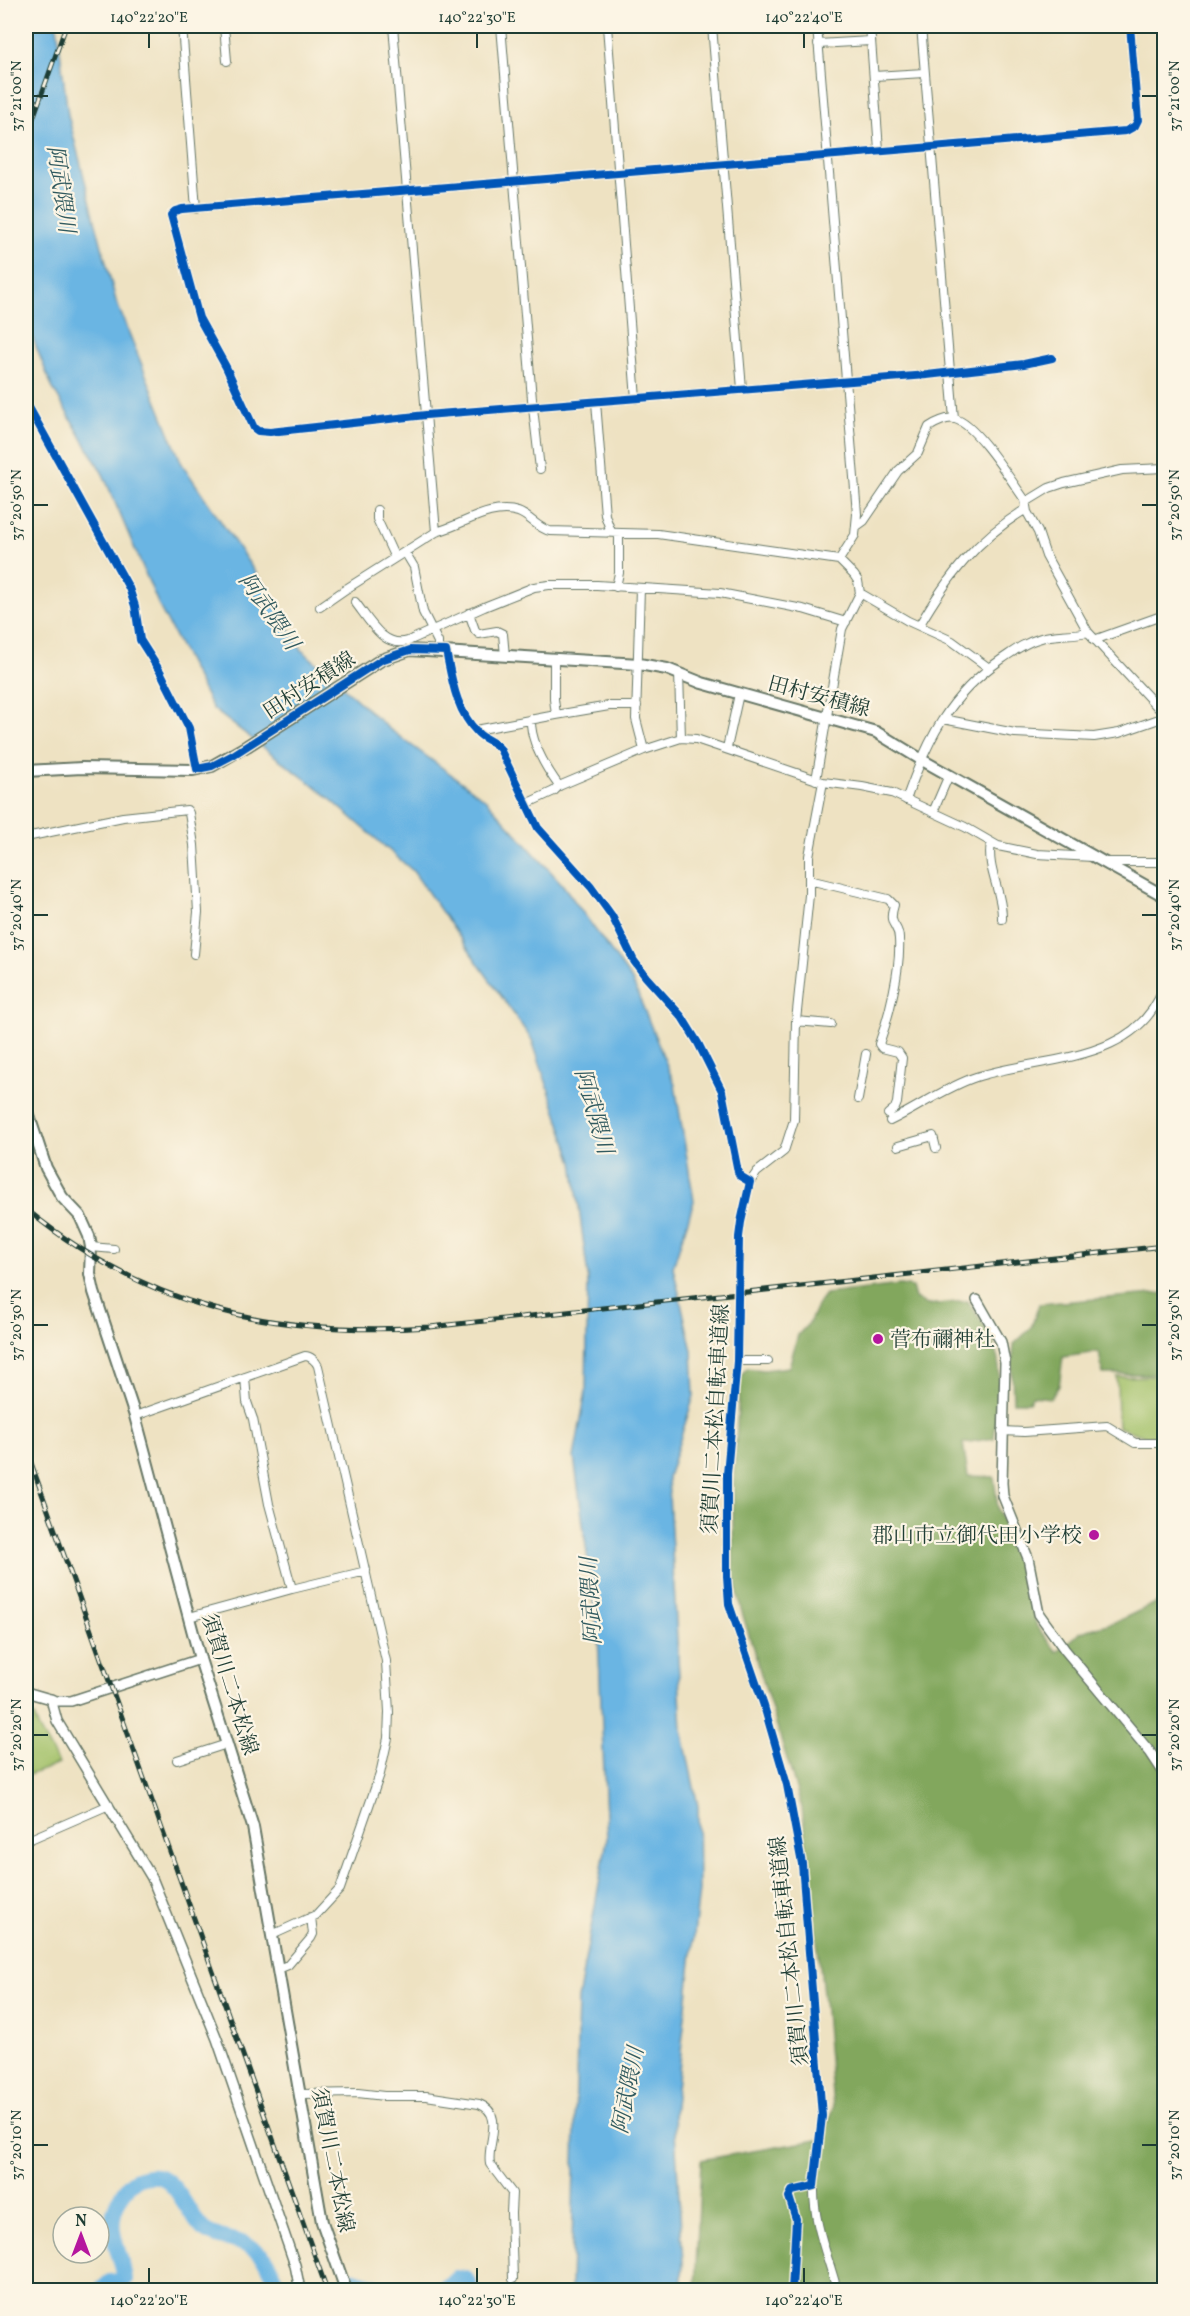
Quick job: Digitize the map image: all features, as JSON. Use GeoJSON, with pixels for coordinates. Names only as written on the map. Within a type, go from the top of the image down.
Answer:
{"type":"FeatureCollection","features":[{"type":"Feature","properties":{"kind":"main road","name":"田村安積線"},"geometry":{"type":"LineString","coordinates":[[26,771],[82,768],[197,769],[212,766],[381,660],[402,651],[438,651],[639,664],[679,673],[702,683],[876,732],[1164,896]]}},
{"type":"Feature","properties":{"kind":"main road","name":"須賀川二本松線"},"geometry":{"type":"LineString","coordinates":[[26,1107],[46,1168],[59,1193],[80,1216],[89,1236],[90,1274],[94,1292],[135,1416],[201,1659],[253,1827],[322,2222],[346,2290]]}},
{"type":"Feature","properties":{"kind":"street"},"geometry":{"type":"LineString","coordinates":[[182,26],[196,208]]}},
{"type":"Feature","properties":{"kind":"street"},"geometry":{"type":"LineString","coordinates":[[224,26],[227,61]]}},
{"type":"Feature","properties":{"kind":"street"},"geometry":{"type":"LineString","coordinates":[[393,26],[436,532]]}},
{"type":"Feature","properties":{"kind":"street"},"geometry":{"type":"LineString","coordinates":[[501,26],[540,469]]}},
{"type":"Feature","properties":{"kind":"street"},"geometry":{"type":"LineString","coordinates":[[607,26],[636,399]]}},
{"type":"Feature","properties":{"kind":"street"},"geometry":{"type":"LineString","coordinates":[[712,26],[742,389]]}},
{"type":"Feature","properties":{"kind":"street"},"geometry":{"type":"LineString","coordinates":[[817,26],[857,526],[855,535],[839,560]]}},
{"type":"Feature","properties":{"kind":"street"},"geometry":{"type":"LineString","coordinates":[[870,26],[879,150]]}},
{"type":"Feature","properties":{"kind":"street"},"geometry":{"type":"LineString","coordinates":[[921,26],[954,419],[980,439],[1026,506],[1046,556],[1088,632],[1164,714],[1119,733],[1094,737],[1015,733],[943,718]]}},
{"type":"Feature","properties":{"kind":"street"},"geometry":{"type":"LineString","coordinates":[[1052,358],[1024,364],[949,372],[426,415],[270,432],[258,431],[254,428],[226,367],[199,318],[171,215],[178,210],[196,208],[1126,130],[1133,128],[1137,123],[1138,115],[1130,26]]}},
{"type":"Feature","properties":{"kind":"street"},"geometry":{"type":"LineString","coordinates":[[819,44],[871,41]]}},
{"type":"Feature","properties":{"kind":"street"},"geometry":{"type":"LineString","coordinates":[[874,76],[924,73]]}},
{"type":"Feature","properties":{"kind":"street"},"geometry":{"type":"LineString","coordinates":[[596,402],[604,515],[615,533],[616,587]]}},
{"type":"Feature","properties":{"kind":"street"},"geometry":{"type":"LineString","coordinates":[[857,526],[864,521],[898,471],[918,453],[928,427],[954,419]]}},
{"type":"Feature","properties":{"kind":"street"},"geometry":{"type":"LineString","coordinates":[[919,626],[942,587],[968,556],[994,531],[1049,488],[1122,470],[1164,468]]}},
{"type":"Feature","properties":{"kind":"street"},"geometry":{"type":"LineString","coordinates":[[377,510],[377,519],[395,558]]}},
{"type":"Feature","properties":{"kind":"street"},"geometry":{"type":"LineString","coordinates":[[320,607],[436,532],[501,510],[518,512],[543,529],[550,531],[672,535],[839,560],[854,575],[858,581],[860,593],[842,629],[825,718],[809,856],[809,880],[796,1021],[792,1128],[784,1151],[757,1172],[750,1182]]}},
{"type":"Feature","properties":{"kind":"street"},"geometry":{"type":"LineString","coordinates":[[405,552],[414,567],[422,609],[438,642],[438,651]]}},
{"type":"Feature","properties":{"kind":"street"},"geometry":{"type":"LineString","coordinates":[[355,602],[384,638],[402,643],[469,613],[534,588],[549,585],[730,594],[803,609],[846,622]]}},
{"type":"Feature","properties":{"kind":"street"},"geometry":{"type":"LineString","coordinates":[[640,588],[636,719],[644,750]]}},
{"type":"Feature","properties":{"kind":"street"},"geometry":{"type":"LineString","coordinates":[[860,593],[919,626],[952,641],[989,668]]}},
{"type":"Feature","properties":{"kind":"street"},"geometry":{"type":"LineString","coordinates":[[469,613],[475,630],[479,634],[497,631],[503,634],[506,656]]}},
{"type":"Feature","properties":{"kind":"street"},"geometry":{"type":"LineString","coordinates":[[1094,640],[1164,615]]}},
{"type":"Feature","properties":{"kind":"street"},"geometry":{"type":"LineString","coordinates":[[906,800],[922,760],[943,718],[962,692],[989,668],[1019,647],[1038,639],[1060,634],[1088,632]]}},
{"type":"Feature","properties":{"kind":"street"},"geometry":{"type":"LineString","coordinates":[[554,660],[556,715]]}},
{"type":"Feature","properties":{"kind":"street"},"geometry":{"type":"LineString","coordinates":[[679,673],[681,738]]}},
{"type":"Feature","properties":{"kind":"street"},"geometry":{"type":"LineString","coordinates":[[727,748],[740,694]]}},
{"type":"Feature","properties":{"kind":"street"},"geometry":{"type":"LineString","coordinates":[[476,730],[609,706],[637,706]]}},
{"type":"Feature","properties":{"kind":"street"},"geometry":{"type":"LineString","coordinates":[[531,719],[534,740],[559,786]]}},
{"type":"Feature","properties":{"kind":"street"},"geometry":{"type":"LineString","coordinates":[[526,804],[554,791],[559,786],[644,750],[681,738],[696,739],[819,781],[875,789],[933,812],[965,827],[991,843],[1037,854],[1100,860],[1164,862]]}},
{"type":"Feature","properties":{"kind":"street"},"geometry":{"type":"LineString","coordinates":[[933,812],[949,775]]}},
{"type":"Feature","properties":{"kind":"street"},"geometry":{"type":"LineString","coordinates":[[26,837],[123,817],[187,810],[194,845],[198,907],[194,954]]}},
{"type":"Feature","properties":{"kind":"street"},"geometry":{"type":"LineString","coordinates":[[991,843],[990,865],[999,892],[1002,919]]}},
{"type":"Feature","properties":{"kind":"street"},"geometry":{"type":"LineString","coordinates":[[809,880],[888,899],[894,905],[891,921],[900,938],[896,978],[879,1044],[882,1048],[898,1052],[902,1058],[897,1103],[889,1118],[973,1078],[1099,1049],[1120,1040],[1150,1012],[1164,987]]}},
{"type":"Feature","properties":{"kind":"street"},"geometry":{"type":"LineString","coordinates":[[796,1021],[831,1024]]}},
{"type":"Feature","properties":{"kind":"street"},"geometry":{"type":"LineString","coordinates":[[858,1099],[866,1054]]}},
{"type":"Feature","properties":{"kind":"street"},"geometry":{"type":"LineString","coordinates":[[898,1146],[933,1136],[936,1149]]}},
{"type":"Feature","properties":{"kind":"street"},"geometry":{"type":"LineString","coordinates":[[91,1247],[114,1249]]}},
{"type":"Feature","properties":{"kind":"street"},"geometry":{"type":"LineString","coordinates":[[977,1300],[1001,1342],[1005,1363],[1002,1483],[1004,1496],[1028,1558],[1039,1614],[1065,1650],[1150,1752],[1164,1773]]}},
{"type":"Feature","properties":{"kind":"street"},"geometry":{"type":"LineString","coordinates":[[135,1416],[305,1356],[317,1362],[386,1661],[389,1712],[387,1750],[346,1877],[332,1900],[311,1917],[272,1935]]}},
{"type":"Feature","properties":{"kind":"street"},"geometry":{"type":"LineString","coordinates":[[737,1361],[768,1361]]}},
{"type":"Feature","properties":{"kind":"street"},"geometry":{"type":"LineString","coordinates":[[245,1377],[247,1402],[253,1419],[268,1504],[292,1589]]}},
{"type":"Feature","properties":{"kind":"street"},"geometry":{"type":"LineString","coordinates":[[1002,1431],[1024,1432],[1107,1426],[1135,1443],[1164,1443]]}},
{"type":"Feature","properties":{"kind":"street"},"geometry":{"type":"LineString","coordinates":[[189,1617],[366,1571]]}},
{"type":"Feature","properties":{"kind":"street"},"geometry":{"type":"LineString","coordinates":[[26,1692],[63,1702],[80,1699],[201,1659]]}},
{"type":"Feature","properties":{"kind":"street"},"geometry":{"type":"LineString","coordinates":[[51,1700],[57,1721],[152,1878],[220,2051],[295,2265],[300,2290]]}},
{"type":"Feature","properties":{"kind":"street"},"geometry":{"type":"LineString","coordinates":[[177,1760],[227,1744]]}},
{"type":"Feature","properties":{"kind":"street"},"geometry":{"type":"LineString","coordinates":[[26,1841],[109,1805]]}},
{"type":"Feature","properties":{"kind":"street"},"geometry":{"type":"LineString","coordinates":[[278,1969],[288,1965],[311,1938],[313,1934],[311,1917]]}},
{"type":"Feature","properties":{"kind":"street"},"geometry":{"type":"LineString","coordinates":[[300,2094],[358,2093],[384,2096],[426,2096],[479,2104],[487,2108],[493,2120],[490,2163],[512,2193],[513,2279]]}},
{"type":"Feature","properties":{"kind":"street"},"geometry":{"type":"LineString","coordinates":[[814,2186],[816,2214],[837,2290]]}},
{"type":"Feature","properties":{"kind":"green space"},"geometry":{"type":"Polygon","coordinates":[[[900,1285],[912,1287],[915,1298],[927,1305],[967,1301],[992,1341],[998,1359],[999,1376],[994,1438],[963,1443],[968,1476],[994,1477],[998,1509],[1019,1559],[1037,1627],[1057,1652],[1081,1632],[1118,1621],[1164,1599],[1164,2290],[695,2290],[701,2160],[823,2139],[833,2108],[825,2011],[802,1808],[741,1609],[733,1569],[733,1491],[740,1376],[747,1368],[764,1370],[789,1367],[798,1335],[809,1323],[825,1294],[900,1285]]]}},
{"type":"Feature","properties":{"kind":"green space"},"geometry":{"type":"Polygon","coordinates":[[[1164,1293],[1164,1374],[1103,1374],[1099,1352],[1063,1357],[1059,1386],[1051,1398],[1032,1396],[1029,1402],[1013,1402],[1014,1344],[1031,1328],[1039,1304],[1164,1293]]]}},
{"type":"Feature","properties":{"kind":"green space"},"geometry":{"type":"Polygon","coordinates":[[[1164,1376],[1164,1436],[1147,1437],[1118,1427],[1117,1377],[1164,1376]]]}},
{"type":"Feature","properties":{"kind":"green space"},"geometry":{"type":"Polygon","coordinates":[[[29,1714],[34,1716],[59,1764],[26,1776],[26,1716],[29,1714]]]}},
{"type":"Feature","properties":{"kind":"water","name":"阿武隈川"},"geometry":{"type":"Polygon","coordinates":[[[26,26],[57,26],[68,115],[116,301],[182,464],[261,581],[302,650],[388,728],[486,800],[562,884],[632,980],[675,1085],[694,1201],[673,1267],[692,1351],[694,1396],[668,1477],[682,1730],[698,1806],[699,1890],[674,2115],[683,2263],[681,2290],[571,2290],[578,1999],[607,1840],[598,1635],[574,1457],[586,1391],[588,1277],[573,1162],[532,1040],[413,871],[321,791],[213,709],[160,608],[103,474],[52,387],[26,321],[26,26]]]}},
{"type":"Feature","properties":{"kind":"waterway"},"geometry":{"type":"LineString","coordinates":[[101,2290],[110,2282],[125,2279],[114,2238],[113,2218],[121,2196],[128,2186],[137,2179],[147,2176],[163,2178],[175,2188],[203,2229],[215,2236],[248,2246],[262,2256],[272,2271],[280,2290]]}},
{"type":"Feature","properties":{"kind":"waterway"},"geometry":{"type":"LineString","coordinates":[[439,2290],[448,2286],[456,2278],[466,2279],[471,2290]]}},
{"type":"Feature","properties":{"kind":"waterway"},"geometry":{"type":"LineString","coordinates":[[351,2279],[373,2285],[379,2290]]}},
{"type":"Feature","properties":{"kind":"railway"},"geometry":{"type":"LineString","coordinates":[[26,138],[66,26]]}},
{"type":"Feature","properties":{"kind":"railway"},"geometry":{"type":"LineString","coordinates":[[26,1209],[72,1243],[119,1271],[167,1293],[216,1309],[267,1320],[319,1327],[373,1329],[430,1327],[1164,1246]]}},
{"type":"Feature","properties":{"kind":"railway"},"geometry":{"type":"LineString","coordinates":[[26,1449],[327,2290]]}},
{"type":"Feature","properties":{"kind":"cycle path"},"geometry":{"type":"LineString","coordinates":[[1052,358],[1024,364],[927,375],[426,415],[270,432],[258,431],[254,428],[226,367],[199,318],[171,215],[182,209],[1126,131],[1135,126],[1138,120],[1130,26]]}},
{"type":"Feature","properties":{"kind":"cycle path","name":"須賀川二本松自転車道線"},"geometry":{"type":"LineString","coordinates":[[26,402],[129,588],[135,606],[140,640],[161,673],[189,728],[197,769],[212,766],[233,755],[381,660],[410,650],[446,651],[456,695],[465,715],[478,733],[500,749],[538,828],[591,887],[612,916],[634,961],[682,1017],[722,1091],[738,1172],[750,1182],[739,1237],[737,1361],[727,1474],[729,1604],[764,1706],[787,1785],[802,1864],[822,2116],[814,2186],[792,2191],[789,2197],[796,2219],[792,2290]]}},
{"type":"Feature","properties":{"kind":"place","name":"菅布禰神社"},"geometry":{"type":"Point","coordinates":[878,1339]}},
{"type":"Feature","properties":{"kind":"place","name":"郡山市立御代田小学校"},"geometry":{"type":"Point","coordinates":[1094,1535]}}]}
